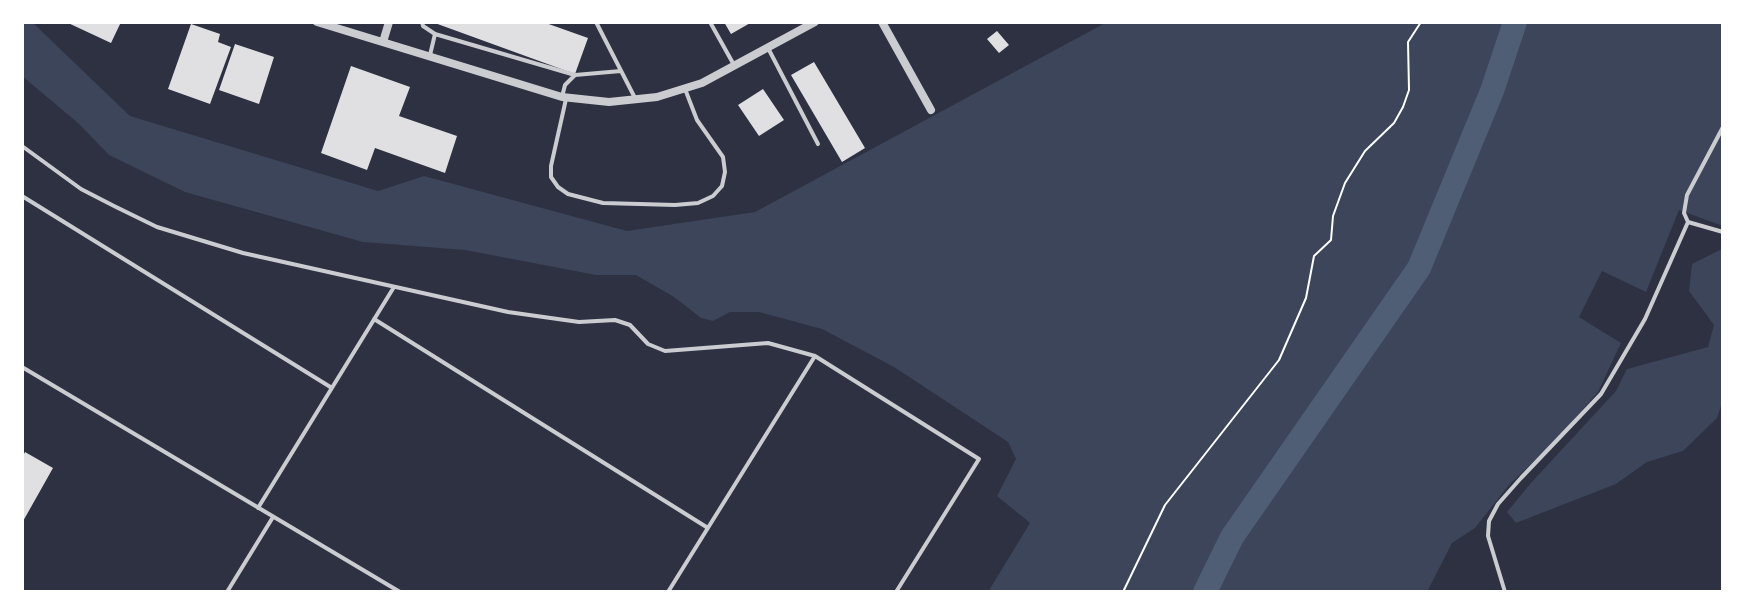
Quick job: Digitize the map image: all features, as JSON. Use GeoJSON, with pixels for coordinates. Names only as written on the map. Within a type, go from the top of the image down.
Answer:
{"type":"FeatureCollection","features":[{"type":"Feature","properties":{"kind":"street"},"geometry":{"type":"LineString","coordinates":[[317,22],[564,97],[609,102],[636,100],[685,89],[735,66],[815,22]]}},
{"type":"Feature","properties":{"kind":"street"},"geometry":{"type":"LineString","coordinates":[[383,42],[389,22]]}},
{"type":"Feature","properties":{"kind":"street"},"geometry":{"type":"LineString","coordinates":[[882,22],[931,110]]}},
{"type":"Feature","properties":{"kind":"lane"},"geometry":{"type":"LineString","coordinates":[[422,22],[435,34],[575,75],[621,71]]}},
{"type":"Feature","properties":{"kind":"lane"},"geometry":{"type":"LineString","coordinates":[[588,22],[596,23],[636,100]]}},
{"type":"Feature","properties":{"kind":"lane"},"geometry":{"type":"LineString","coordinates":[[710,22],[735,66]]}},
{"type":"Feature","properties":{"kind":"lane"},"geometry":{"type":"LineString","coordinates":[[430,57],[435,34]]}},
{"type":"Feature","properties":{"kind":"lane"},"geometry":{"type":"LineString","coordinates":[[768,48],[818,144]]}},
{"type":"Feature","properties":{"kind":"lane"},"geometry":{"type":"LineString","coordinates":[[575,75],[565,85],[551,177],[568,194],[603,203],[698,203],[713,196],[722,186],[725,172],[723,157],[697,120],[685,89]]}},
{"type":"Feature","properties":{"kind":"lane"},"geometry":{"type":"LineString","coordinates":[[1505,592],[1488,536],[1489,521],[1498,504],[1601,394],[1645,319],[1688,222],[1684,213],[1687,195],[1723,127]]}},
{"type":"Feature","properties":{"kind":"lane"},"geometry":{"type":"LineString","coordinates":[[22,146],[81,189],[157,227],[243,253],[522,314],[579,322],[615,320],[630,325],[648,344],[665,351],[768,343],[815,356],[979,459],[896,592]]}},
{"type":"Feature","properties":{"kind":"lane"},"geometry":{"type":"LineString","coordinates":[[22,196],[332,388]]}},
{"type":"Feature","properties":{"kind":"lane"},"geometry":{"type":"LineString","coordinates":[[1688,222],[1723,232]]}},
{"type":"Feature","properties":{"kind":"lane"},"geometry":{"type":"LineString","coordinates":[[258,508],[394,287]]}},
{"type":"Feature","properties":{"kind":"lane"},"geometry":{"type":"LineString","coordinates":[[374,319],[708,528]]}},
{"type":"Feature","properties":{"kind":"lane"},"geometry":{"type":"LineString","coordinates":[[668,592],[815,356]]}},
{"type":"Feature","properties":{"kind":"lane"},"geometry":{"type":"LineString","coordinates":[[22,367],[400,592]]}},
{"type":"Feature","properties":{"kind":"lane"},"geometry":{"type":"LineString","coordinates":[[227,592],[273,517]]}},
{"type":"Feature","properties":{"kind":"path"},"geometry":{"type":"LineString","coordinates":[[1123,592],[1165,505],[1279,360],[1306,298],[1314,256],[1331,240],[1333,216],[1345,183],[1365,151],[1394,123],[1403,107],[1409,90],[1408,42],[1421,22]]}},
{"type":"Feature","properties":{"kind":"shaded area"},"geometry":{"type":"Polygon","coordinates":[[[22,22],[32,22],[130,116],[378,191],[424,176],[627,231],[755,212],[1107,22],[1723,22],[1723,226],[1679,210],[1646,292],[1602,271],[1579,317],[1621,343],[1598,392],[1555,441],[1509,485],[1475,528],[1452,543],[1427,592],[988,592],[1030,523],[997,496],[1016,459],[1008,442],[894,367],[822,329],[759,312],[730,312],[713,321],[701,318],[674,297],[636,275],[596,275],[465,250],[363,242],[185,192],[109,155],[78,123],[22,76],[22,22]]]}},
{"type":"Feature","properties":{"kind":"shaded area"},"geometry":{"type":"Polygon","coordinates":[[[1723,243],[1723,400],[1717,418],[1683,451],[1647,462],[1616,484],[1516,523],[1507,512],[1616,391],[1627,369],[1708,347],[1714,325],[1689,291],[1692,264],[1722,249],[1723,243]]]}},
{"type":"Feature","properties":{"kind":"building"},"geometry":{"type":"Polygon","coordinates":[[[66,22],[121,22],[111,43],[66,22]]]}},
{"type":"Feature","properties":{"kind":"building"},"geometry":{"type":"Polygon","coordinates":[[[432,22],[543,22],[588,38],[575,74],[432,22]]]}},
{"type":"Feature","properties":{"kind":"building"},"geometry":{"type":"Polygon","coordinates":[[[724,22],[752,22],[731,34],[724,22]]]}},
{"type":"Feature","properties":{"kind":"building"},"geometry":{"type":"Polygon","coordinates":[[[191,24],[220,34],[218,42],[231,47],[210,104],[168,89],[191,24]]]}},
{"type":"Feature","properties":{"kind":"building"},"geometry":{"type":"Polygon","coordinates":[[[997,31],[1009,45],[999,53],[987,39],[997,31]]]}},
{"type":"Feature","properties":{"kind":"building"},"geometry":{"type":"Polygon","coordinates":[[[235,44],[274,57],[259,104],[219,90],[235,44]]]}},
{"type":"Feature","properties":{"kind":"building"},"geometry":{"type":"Polygon","coordinates":[[[814,62],[865,148],[842,162],[791,75],[814,62]]]}},
{"type":"Feature","properties":{"kind":"building"},"geometry":{"type":"Polygon","coordinates":[[[351,66],[410,87],[399,116],[457,136],[445,173],[375,148],[367,170],[321,153],[351,66]]]}},
{"type":"Feature","properties":{"kind":"building"},"geometry":{"type":"Polygon","coordinates":[[[763,89],[784,120],[759,136],[738,105],[763,89]]]}},
{"type":"Feature","properties":{"kind":"building"},"geometry":{"type":"Polygon","coordinates":[[[25,452],[53,468],[22,523],[22,458],[25,452]]]}},
{"type":"Feature","properties":{"kind":"waterway"},"geometry":{"type":"LineString","coordinates":[[1205,592],[1232,537],[1419,268],[1492,91],[1515,22]]}}]}
